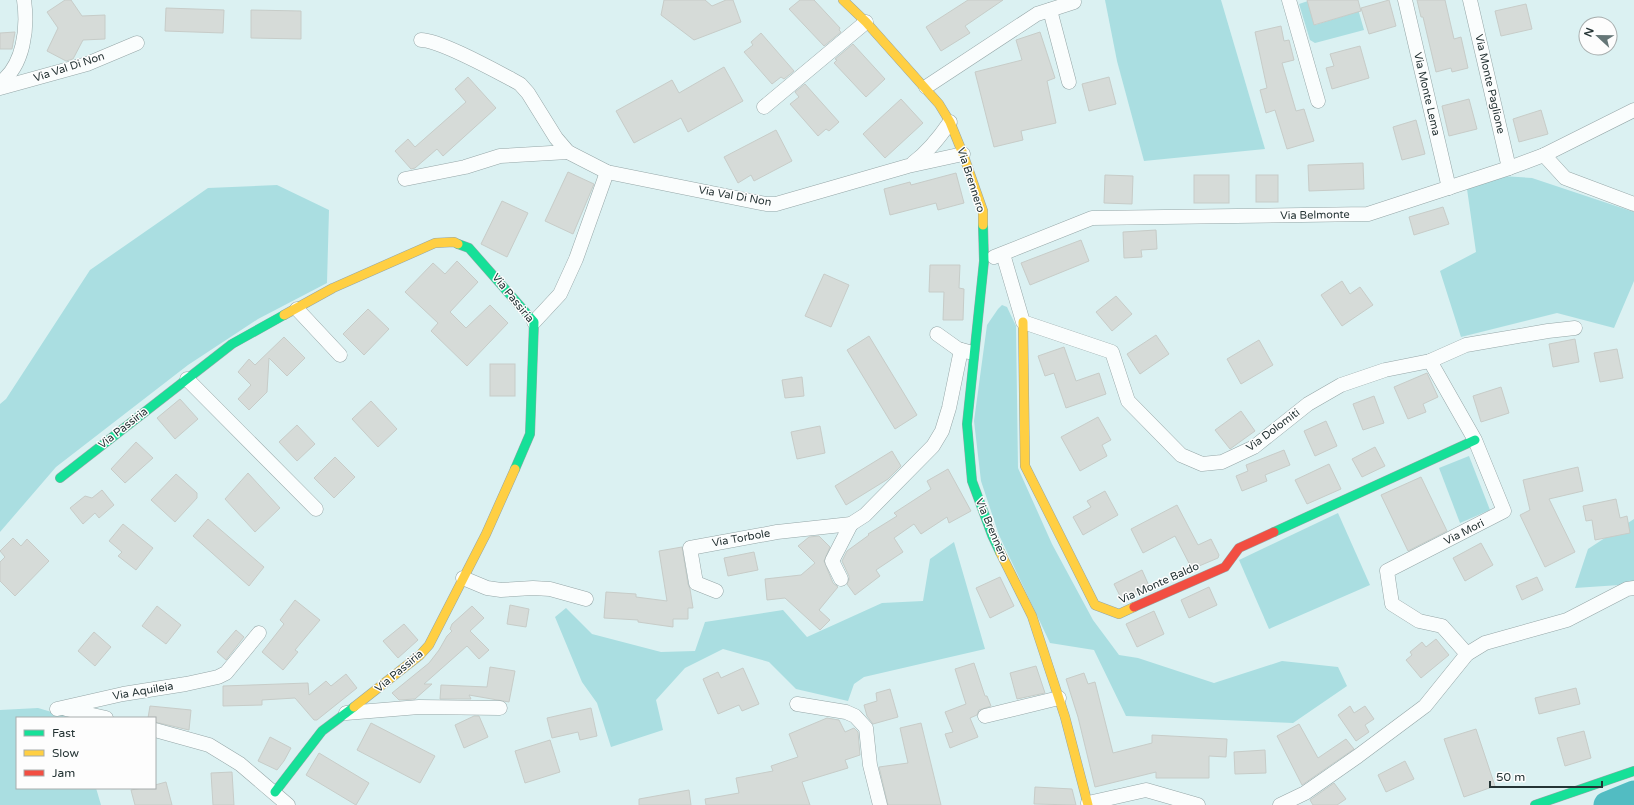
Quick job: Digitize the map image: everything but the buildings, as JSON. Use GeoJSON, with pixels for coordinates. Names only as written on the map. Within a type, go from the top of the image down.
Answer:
{"type":"FeatureCollection","features":[{"type":"Feature","properties":{"kind":"street","name":"Via Brennero"},"geometry":{"type":"LineString","coordinates":[[843,0],[866,22],[939,104],[950,122],[963,154],[982,211],[984,261],[967,351],[967,424],[972,482],[992,535],[1032,616],[1059,698],[1088,804]]}},
{"type":"Feature","properties":{"kind":"street"},"geometry":{"type":"LineString","coordinates":[[1289,0],[1318,101]]}},
{"type":"Feature","properties":{"kind":"street","name":"Via Monte Lema"},"geometry":{"type":"LineString","coordinates":[[1405,0],[1449,188]]}},
{"type":"Feature","properties":{"kind":"street","name":"Via Monte Paglione"},"geometry":{"type":"LineString","coordinates":[[1470,0],[1509,168]]}},
{"type":"Feature","properties":{"kind":"street"},"geometry":{"type":"LineString","coordinates":[[0,83],[7,78],[17,60],[23,42],[26,18],[25,1]]}},
{"type":"Feature","properties":{"kind":"street"},"geometry":{"type":"LineString","coordinates":[[926,88],[1037,14],[1074,2]]}},
{"type":"Feature","properties":{"kind":"street"},"geometry":{"type":"LineString","coordinates":[[1050,10],[1070,82]]}},
{"type":"Feature","properties":{"kind":"street"},"geometry":{"type":"LineString","coordinates":[[764,107],[866,22]]}},
{"type":"Feature","properties":{"kind":"street","name":"Via Val Di Non"},"geometry":{"type":"LineString","coordinates":[[421,40],[428,40],[444,47],[511,78],[520,84],[556,138],[568,152],[607,172],[766,204],[776,204],[908,166],[963,154]]}},
{"type":"Feature","properties":{"kind":"street","name":"Via Val Di Non"},"geometry":{"type":"LineString","coordinates":[[0,88],[87,64],[137,43]]}},
{"type":"Feature","properties":{"kind":"street","name":"Via Belmonte"},"geometry":{"type":"LineString","coordinates":[[984,261],[1092,218],[1368,214],[1509,168],[1544,155],[1634,110]]}},
{"type":"Feature","properties":{"kind":"street","name":"Via Val Di Non"},"geometry":{"type":"LineString","coordinates":[[908,166],[923,156],[950,122]]}},
{"type":"Feature","properties":{"kind":"street"},"geometry":{"type":"LineString","coordinates":[[405,179],[465,167],[500,156],[568,152]]}},
{"type":"Feature","properties":{"kind":"street"},"geometry":{"type":"LineString","coordinates":[[1544,155],[1566,178],[1634,204]]}},
{"type":"Feature","properties":{"kind":"street"},"geometry":{"type":"LineString","coordinates":[[534,322],[560,294],[576,259],[607,172]]}},
{"type":"Feature","properties":{"kind":"street","name":"Via Passiria"},"geometry":{"type":"LineString","coordinates":[[60,478],[232,344],[333,288],[435,243],[454,242],[469,248],[534,322],[530,434],[486,534],[429,645],[420,655],[381,687],[322,731],[275,792]]}},
{"type":"Feature","properties":{"kind":"street"},"geometry":{"type":"LineString","coordinates":[[1003,254],[1023,322]]}},
{"type":"Feature","properties":{"kind":"street"},"geometry":{"type":"LineString","coordinates":[[297,309],[340,355]]}},
{"type":"Feature","properties":{"kind":"street","name":"Via Dolomiti"},"geometry":{"type":"LineString","coordinates":[[1023,322],[1112,352],[1128,400],[1181,455],[1202,464],[1222,462],[1254,447],[1308,404],[1341,385],[1385,370],[1430,361],[1466,345],[1548,330],[1575,328]]}},
{"type":"Feature","properties":{"kind":"street","name":"Via Monte Baldo"},"geometry":{"type":"LineString","coordinates":[[1023,322],[1025,466],[1095,605],[1119,614],[1225,567],[1239,548],[1475,440]]}},
{"type":"Feature","properties":{"kind":"street"},"geometry":{"type":"LineString","coordinates":[[937,334],[967,351]]}},
{"type":"Feature","properties":{"kind":"street","name":"Via Torbole"},"geometry":{"type":"LineString","coordinates":[[716,591],[696,583],[690,548],[777,532],[851,524],[865,515],[934,446],[942,431],[967,351]]}},
{"type":"Feature","properties":{"kind":"street","name":"Via Mori"},"geometry":{"type":"LineString","coordinates":[[1430,361],[1475,440],[1504,511],[1387,572],[1392,604],[1419,621],[1442,626],[1467,654]]}},
{"type":"Feature","properties":{"kind":"street"},"geometry":{"type":"LineString","coordinates":[[187,379],[316,509]]}},
{"type":"Feature","properties":{"kind":"street","name":"Via Torbole"},"geometry":{"type":"LineString","coordinates":[[841,580],[832,561],[851,524]]}},
{"type":"Feature","properties":{"kind":"street"},"geometry":{"type":"LineString","coordinates":[[463,578],[487,588],[501,590],[550,589],[586,599]]}},
{"type":"Feature","properties":{"kind":"street"},"geometry":{"type":"LineString","coordinates":[[1280,805],[1305,793],[1425,706],[1467,654],[1485,643],[1567,620],[1627,589],[1634,588]]}},
{"type":"Feature","properties":{"kind":"street","name":"Via Aquileia"},"geometry":{"type":"LineString","coordinates":[[102,717],[72,710],[57,709],[123,694],[186,684],[218,677],[226,673],[259,633]]}},
{"type":"Feature","properties":{"kind":"street"},"geometry":{"type":"LineString","coordinates":[[985,716],[1059,698]]}},
{"type":"Feature","properties":{"kind":"street"},"geometry":{"type":"LineString","coordinates":[[797,704],[846,712],[855,716],[866,728],[870,765],[880,805]]}},
{"type":"Feature","properties":{"kind":"street","name":"Via Passiria"},"geometry":{"type":"LineString","coordinates":[[346,713],[419,707],[500,708]]}},
{"type":"Feature","properties":{"kind":"street"},"geometry":{"type":"LineString","coordinates":[[156,730],[210,745],[240,764],[275,792],[288,805]]}},
{"type":"Feature","properties":{"kind":"street"},"geometry":{"type":"LineString","coordinates":[[1535,805],[1634,771]]}},
{"type":"Feature","properties":{"kind":"street"},"geometry":{"type":"LineString","coordinates":[[1088,804],[1146,790],[1198,805]]}},
{"type":"Feature","properties":{"kind":"shaded area"},"geometry":{"type":"Polygon","coordinates":[[[1105,0],[1221,0],[1265,149],[1144,161],[1117,61],[1105,0]]]}},
{"type":"Feature","properties":{"kind":"shaded area"},"geometry":{"type":"Polygon","coordinates":[[[1308,1],[1315,25],[1344,16],[1358,9],[1364,30],[1315,43],[1310,40],[1299,4],[1308,1]]]}},
{"type":"Feature","properties":{"kind":"shaded area"},"geometry":{"type":"Polygon","coordinates":[[[1502,176],[1532,178],[1634,212],[1634,281],[1614,328],[1557,313],[1461,337],[1440,271],[1476,252],[1467,189],[1502,176]]]}},
{"type":"Feature","properties":{"kind":"shaded area"},"geometry":{"type":"Polygon","coordinates":[[[277,185],[329,210],[327,283],[258,319],[188,365],[56,467],[0,532],[0,404],[6,399],[90,270],[208,188],[277,185]]]}},
{"type":"Feature","properties":{"kind":"shaded area"},"geometry":{"type":"Polygon","coordinates":[[[1002,305],[1007,307],[1016,326],[1018,468],[1052,544],[1093,620],[1119,655],[1138,658],[1214,683],[1282,661],[1338,667],[1347,686],[1293,723],[1126,716],[1094,650],[1050,643],[999,535],[981,481],[974,421],[987,325],[1002,305]]]}},
{"type":"Feature","properties":{"kind":"shaded area"},"geometry":{"type":"Polygon","coordinates":[[[1469,456],[1490,510],[1460,523],[1439,468],[1469,456]]]}},
{"type":"Feature","properties":{"kind":"shaded area"},"geometry":{"type":"Polygon","coordinates":[[[1338,513],[1370,585],[1269,629],[1239,560],[1338,513]]]}},
{"type":"Feature","properties":{"kind":"shaded area"},"geometry":{"type":"Polygon","coordinates":[[[1634,519],[1634,584],[1575,588],[1588,549],[1634,519]]]}},
{"type":"Feature","properties":{"kind":"shaded area"},"geometry":{"type":"Polygon","coordinates":[[[954,542],[985,649],[864,677],[854,684],[848,701],[796,689],[769,662],[723,649],[685,668],[656,700],[663,730],[611,747],[597,703],[582,682],[555,617],[566,608],[592,634],[661,652],[695,651],[705,622],[783,610],[807,637],[882,603],[923,601],[930,559],[954,542]]]}},
{"type":"Feature","properties":{"kind":"shaded area"},"geometry":{"type":"Polygon","coordinates":[[[38,708],[69,717],[16,717],[16,789],[96,789],[101,805],[0,805],[0,710],[38,708]]]}},
{"type":"Feature","properties":{"kind":"waterway"},"geometry":{"type":"LineString","coordinates":[[1607,805],[1634,794]]}},
{"type":"Feature","properties":{"kind":"traffic: fast"},"geometry":{"type":"LineString","coordinates":[[983,225],[984,261],[967,424],[972,481],[992,535],[1000,552]]}},
{"type":"Feature","properties":{"kind":"traffic: fast"},"geometry":{"type":"LineString","coordinates":[[458,244],[469,248],[534,322],[530,434],[515,469]]}},
{"type":"Feature","properties":{"kind":"traffic: fast"},"geometry":{"type":"LineString","coordinates":[[60,478],[232,344],[284,315]]}},
{"type":"Feature","properties":{"kind":"traffic: fast"},"geometry":{"type":"LineString","coordinates":[[1274,532],[1475,440]]}},
{"type":"Feature","properties":{"kind":"traffic: fast"},"geometry":{"type":"LineString","coordinates":[[275,792],[322,731],[354,707]]}},
{"type":"Feature","properties":{"kind":"traffic: fast"},"geometry":{"type":"LineString","coordinates":[[1535,805],[1634,771]]}},
{"type":"Feature","properties":{"kind":"traffic: slow"},"geometry":{"type":"LineString","coordinates":[[843,0],[866,22],[939,104],[950,122],[963,154],[983,211],[983,225]]}},
{"type":"Feature","properties":{"kind":"traffic: slow"},"geometry":{"type":"LineString","coordinates":[[284,315],[333,288],[435,243],[454,242],[458,244]]}},
{"type":"Feature","properties":{"kind":"traffic: slow"},"geometry":{"type":"LineString","coordinates":[[1023,322],[1025,466],[1095,605],[1119,614],[1134,607]]}},
{"type":"Feature","properties":{"kind":"traffic: slow"},"geometry":{"type":"LineString","coordinates":[[354,707],[420,655],[429,645],[486,534],[515,469]]}},
{"type":"Feature","properties":{"kind":"traffic: slow"},"geometry":{"type":"LineString","coordinates":[[1000,552],[1032,616],[1065,717],[1088,805]]}},
{"type":"Feature","properties":{"kind":"traffic: jam"},"geometry":{"type":"LineString","coordinates":[[1134,607],[1225,567],[1239,548],[1274,532]]}}]}
